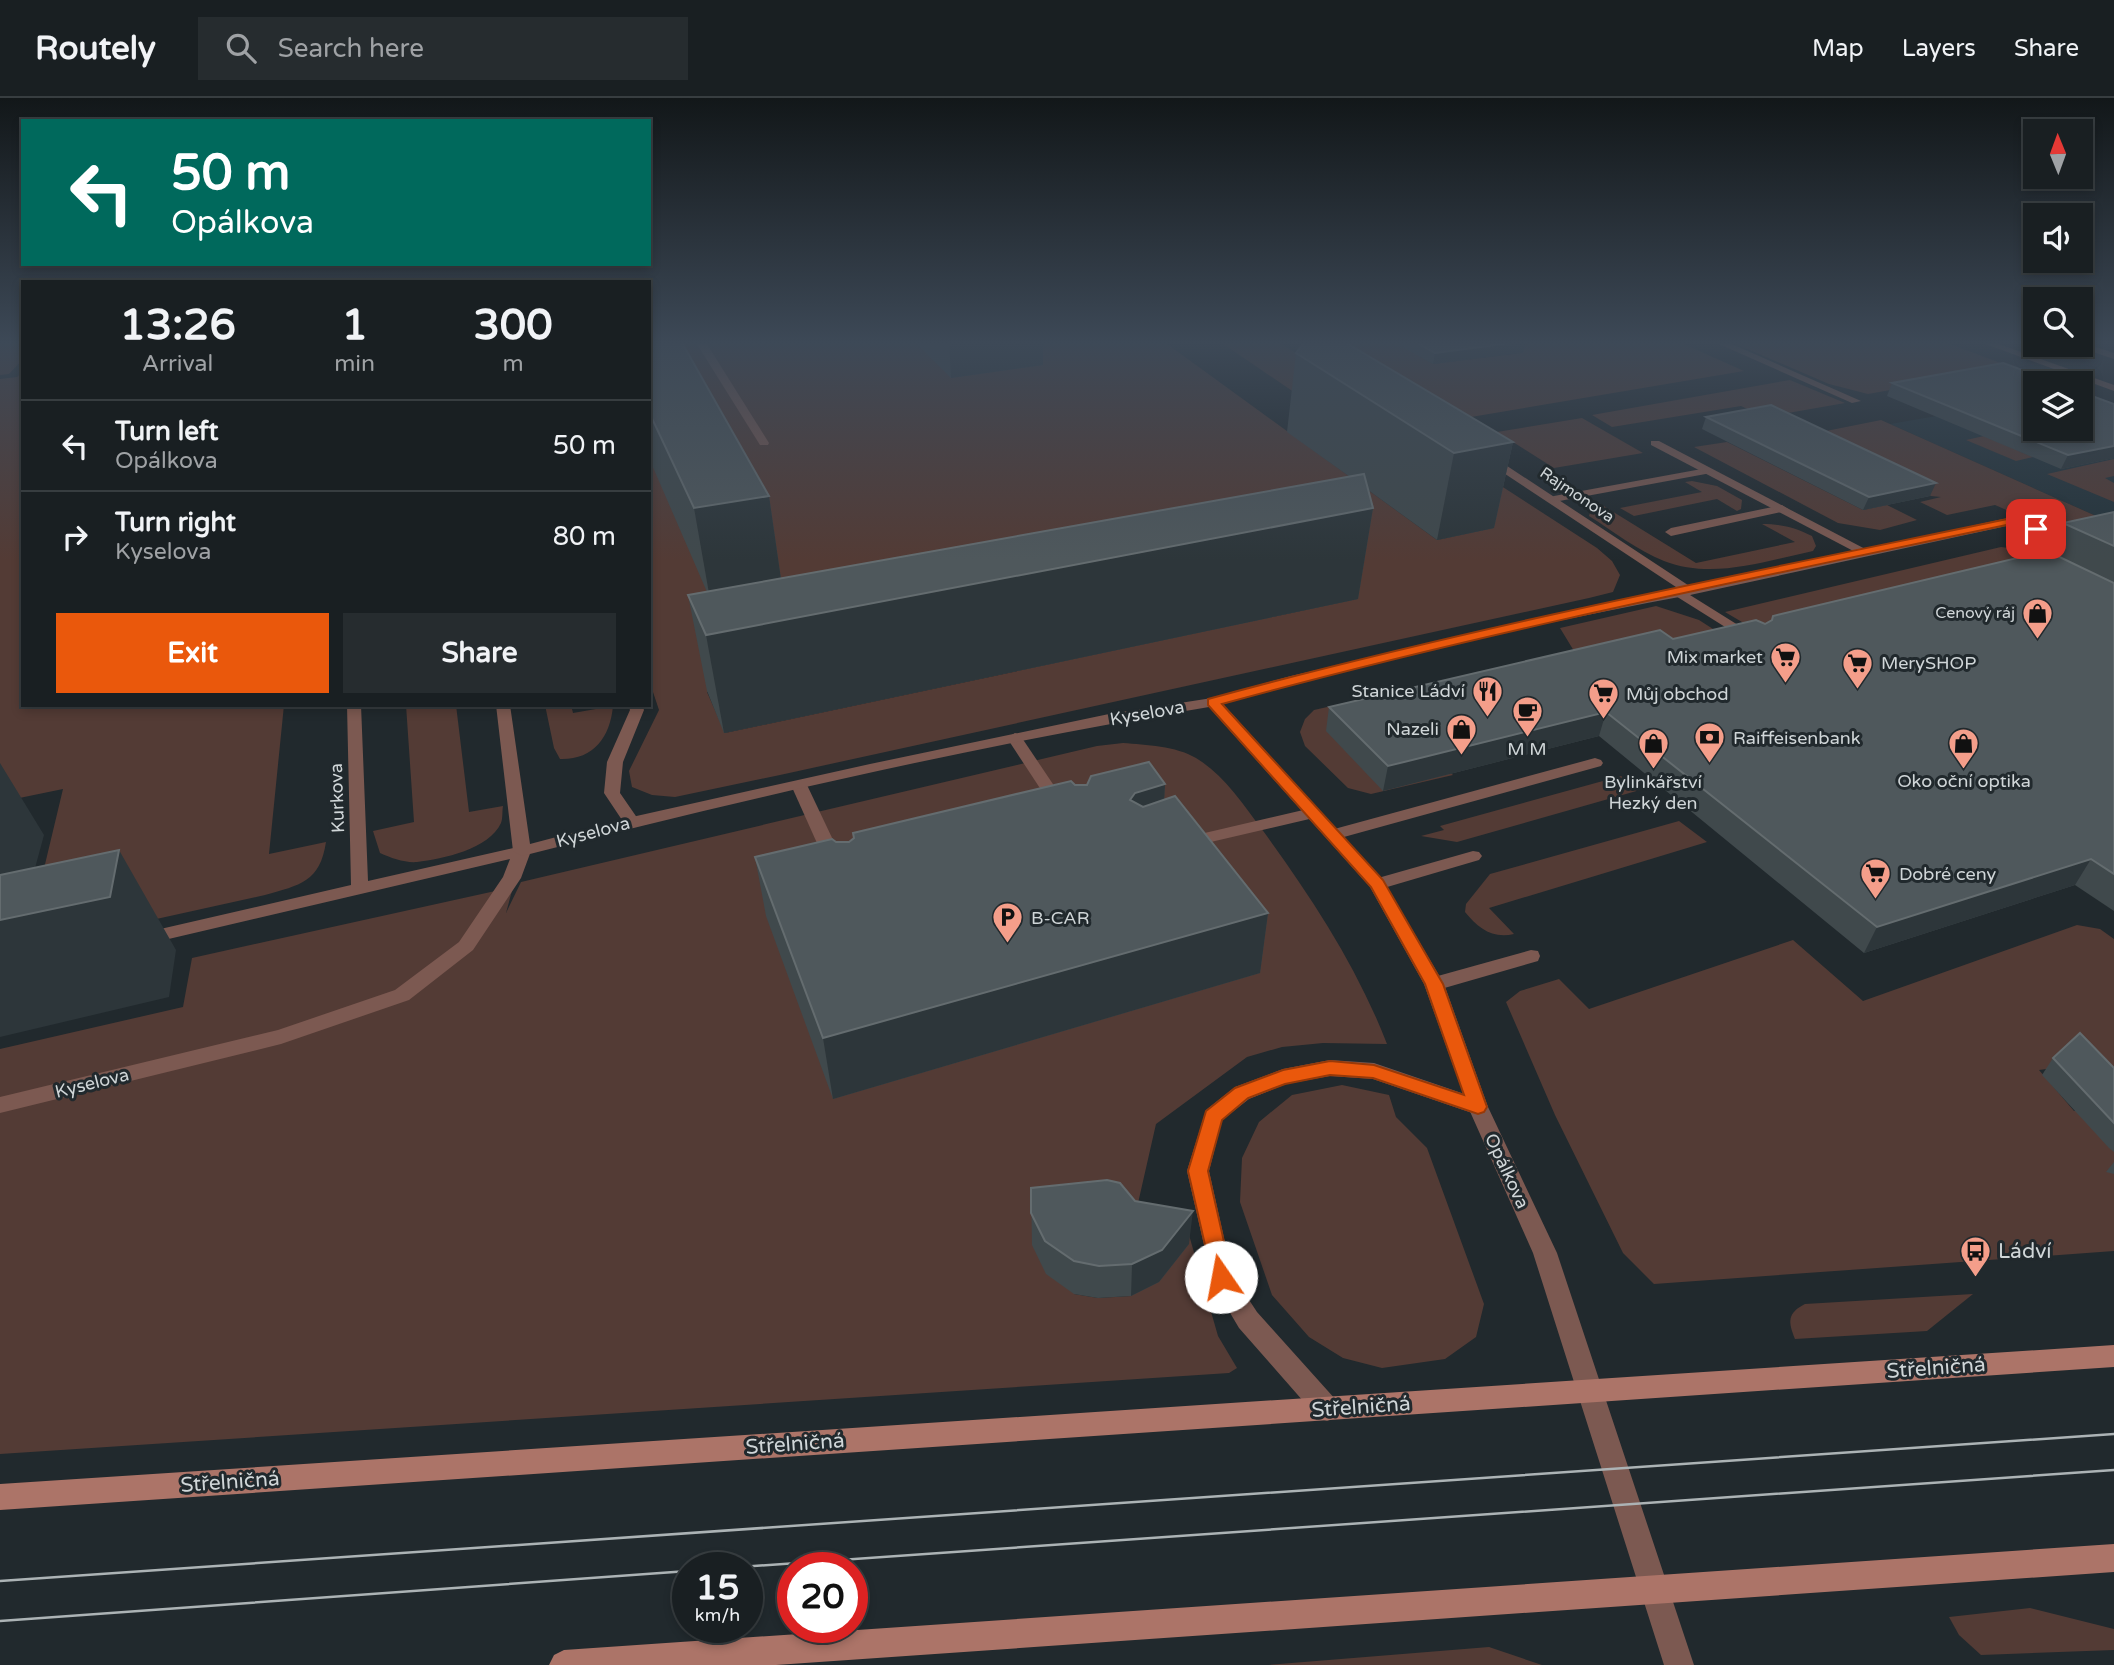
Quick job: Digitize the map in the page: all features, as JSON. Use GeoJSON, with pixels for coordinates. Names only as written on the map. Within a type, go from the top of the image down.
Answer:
{"type":"FeatureCollection","features":[{"type":"Feature","properties":{"kind":"main road","name":"Střelničná"},"geometry":{"type":"LineString","coordinates":[[0,1497],[2114,1356]]}},
{"type":"Feature","properties":{"kind":"main road"},"geometry":{"type":"LineString","coordinates":[[564,1665],[2114,1558]]}},
{"type":"Feature","properties":{"kind":"street"},"geometry":{"type":"LineString","coordinates":[[746,414],[764,443]]}},
{"type":"Feature","properties":{"kind":"street"},"geometry":{"type":"LineString","coordinates":[[1655,443],[1865,552]]}},
{"type":"Feature","properties":{"kind":"street","name":"Rajmonova"},"geometry":{"type":"LineString","coordinates":[[1478,452],[1554,499],[1755,641]]}},
{"type":"Feature","properties":{"kind":"street"},"geometry":{"type":"LineString","coordinates":[[1554,499],[1707,471]]}},
{"type":"Feature","properties":{"kind":"street"},"geometry":{"type":"LineString","coordinates":[[1671,532],[1782,509]]}},
{"type":"Feature","properties":{"kind":"street","name":"Kyselova"},"geometry":{"type":"LineString","coordinates":[[131,942],[522,851],[632,822],[1015,738],[1213,702],[1291,680],[2017,520],[2056,537]]}},
{"type":"Feature","properties":{"kind":"street","name":"Opálkova"},"geometry":{"type":"LineString","coordinates":[[1213,702],[1377,884],[1434,984],[1478,1107],[1545,1253],[1591,1392]]}},
{"type":"Feature","properties":{"kind":"street","name":"Kurkova"},"geometry":{"type":"LineString","coordinates":[[354,707],[360,889]]}},
{"type":"Feature","properties":{"kind":"street"},"geometry":{"type":"LineString","coordinates":[[503,707],[522,851]]}},
{"type":"Feature","properties":{"kind":"street"},"geometry":{"type":"LineString","coordinates":[[632,822],[612,793],[615,762],[635,707]]}},
{"type":"Feature","properties":{"kind":"street"},"geometry":{"type":"LineString","coordinates":[[1015,738],[1066,816]]}},
{"type":"Feature","properties":{"kind":"street"},"geometry":{"type":"LineString","coordinates":[[1333,835],[1595,763]]}},
{"type":"Feature","properties":{"kind":"street"},"geometry":{"type":"LineString","coordinates":[[799,785],[844,883]]}},
{"type":"Feature","properties":{"kind":"street"},"geometry":{"type":"LineString","coordinates":[[1166,848],[1312,813]]}},
{"type":"Feature","properties":{"kind":"street","name":"Kyselova"},"geometry":{"type":"LineString","coordinates":[[0,1105],[281,1037],[402,995],[466,946],[512,878],[522,851]]}},
{"type":"Feature","properties":{"kind":"street"},"geometry":{"type":"LineString","coordinates":[[1377,884],[1474,856]]}},
{"type":"Feature","properties":{"kind":"street"},"geometry":{"type":"LineString","coordinates":[[1434,984],[1531,956]]}},
{"type":"Feature","properties":{"kind":"street"},"geometry":{"type":"LineString","coordinates":[[1327,1409],[1248,1320],[1221,1277],[1198,1171],[1213,1116],[1242,1093],[1283,1077],[1330,1068],[1374,1072],[1478,1107]]}},
{"type":"Feature","properties":{"kind":"street"},"geometry":{"type":"LineString","coordinates":[[1591,1392],[1679,1665]]}},
{"type":"Feature","properties":{"kind":"shaded area"},"geometry":{"type":"Polygon","coordinates":[[[0,414],[21,414],[21,707],[284,707],[269,854],[326,842],[319,866],[313,874],[288,888],[25,948],[63,789],[0,802],[0,414]]]}},
{"type":"Feature","properties":{"kind":"shaded area"},"geometry":{"type":"Polygon","coordinates":[[[651,414],[1264,414],[1437,540],[1493,528],[1326,414],[1390,414],[1597,548],[1612,561],[1620,575],[1613,592],[1589,598],[675,797],[652,795],[632,787],[629,771],[659,710],[651,686],[651,414]],[[1357,599],[707,692],[725,733],[1357,599]]]}},
{"type":"Feature","properties":{"kind":"shaded area"},"geometry":{"type":"Polygon","coordinates":[[[1466,414],[1488,414],[1471,417],[1466,414]]]}},
{"type":"Feature","properties":{"kind":"shaded area"},"geometry":{"type":"Polygon","coordinates":[[[1597,414],[1691,414],[1612,427],[1592,415],[1597,414]]]}},
{"type":"Feature","properties":{"kind":"shaded area"},"geometry":{"type":"Polygon","coordinates":[[[1759,414],[1781,414],[1765,417],[1759,414]]]}},
{"type":"Feature","properties":{"kind":"shaded area"},"geometry":{"type":"Polygon","coordinates":[[[1947,414],[2023,414],[2023,441],[2093,441],[2093,425],[2114,417],[2114,524],[1890,424],[1947,414]]]}},
{"type":"Feature","properties":{"kind":"shaded area"},"geometry":{"type":"Polygon","coordinates":[[[1582,418],[1643,453],[1554,468],[1497,432],[1582,418]]]}},
{"type":"Feature","properties":{"kind":"shaded area"},"geometry":{"type":"Polygon","coordinates":[[[1881,420],[2114,524],[2090,538],[2030,512],[2018,515],[1995,505],[1947,515],[1920,502],[1941,497],[1931,496],[1806,435],[1881,420]]]}},
{"type":"Feature","properties":{"kind":"shaded area"},"geometry":{"type":"Polygon","coordinates":[[[1984,436],[2033,457],[2016,461],[1966,440],[1984,436]]]}},
{"type":"Feature","properties":{"kind":"shaded area"},"geometry":{"type":"Polygon","coordinates":[[[1727,442],[1863,510],[1887,505],[1917,520],[1880,530],[1838,523],[1694,447],[1727,442]]]}},
{"type":"Feature","properties":{"kind":"shaded area"},"geometry":{"type":"Polygon","coordinates":[[[2114,459],[2114,476],[2105,478],[2114,483],[2114,502],[2047,474],[2114,459]]]}},
{"type":"Feature","properties":{"kind":"shaded area"},"geometry":{"type":"Polygon","coordinates":[[[1685,482],[1717,486],[1742,500],[1741,509],[1737,511],[1717,499],[1634,516],[1620,508],[1702,492],[1685,482]]]}},
{"type":"Feature","properties":{"kind":"shaded area"},"geometry":{"type":"Polygon","coordinates":[[[1594,500],[1696,563],[1795,542],[1762,524],[1782,525],[1800,530],[1812,536],[1816,546],[1813,551],[1739,567],[1701,569],[1683,566],[1645,552],[1589,516],[1594,500]]]}},
{"type":"Feature","properties":{"kind":"shaded area"},"geometry":{"type":"Polygon","coordinates":[[[2001,547],[2017,549],[2056,568],[1769,638],[1725,612],[2001,547]]]}},
{"type":"Feature","properties":{"kind":"shaded area"},"geometry":{"type":"Polygon","coordinates":[[[1656,606],[1699,620],[1738,645],[1390,716],[1453,775],[1371,794],[1348,788],[1305,746],[1300,732],[1305,719],[1314,710],[1574,651],[1560,628],[1656,606]]]}},
{"type":"Feature","properties":{"kind":"shaded area"},"geometry":{"type":"Polygon","coordinates":[[[406,707],[456,707],[469,812],[503,806],[502,821],[486,840],[452,855],[408,862],[380,853],[373,831],[414,822],[406,707]]]}},
{"type":"Feature","properties":{"kind":"shaded area"},"geometry":{"type":"Polygon","coordinates":[[[545,707],[572,707],[573,713],[613,707],[604,737],[590,751],[582,756],[560,759],[554,748],[545,707]]]}},
{"type":"Feature","properties":{"kind":"shaded area"},"geometry":{"type":"Polygon","coordinates":[[[1123,743],[1161,747],[1188,754],[1215,772],[1232,790],[1279,853],[1331,932],[1362,987],[1387,1044],[1323,1043],[1282,1047],[1247,1057],[1156,1124],[1131,1234],[1074,1294],[1098,1298],[1131,1296],[1185,1221],[1218,1336],[1237,1368],[1229,1373],[0,1454],[0,1049],[183,1007],[192,958],[513,887],[506,913],[521,882],[1097,746],[1123,743]]]}},
{"type":"Feature","properties":{"kind":"shaded area"},"geometry":{"type":"Polygon","coordinates":[[[1621,776],[1640,790],[1457,842],[1421,836],[1444,830],[1440,826],[1621,776]]]}},
{"type":"Feature","properties":{"kind":"shaded area"},"geometry":{"type":"Polygon","coordinates":[[[1679,821],[1707,842],[1489,908],[1514,934],[1499,935],[1486,931],[1465,912],[1466,904],[1490,874],[1679,821]]]}},
{"type":"Feature","properties":{"kind":"shaded area"},"geometry":{"type":"Polygon","coordinates":[[[2077,925],[2100,929],[2114,939],[2114,1098],[2082,1064],[2039,1070],[2074,1111],[2114,1107],[2114,1251],[1654,1284],[1623,1253],[1555,1115],[1506,1002],[1520,991],[1559,979],[1589,1009],[1793,940],[1863,1001],[2077,925]]]}},
{"type":"Feature","properties":{"kind":"shaded area"},"geometry":{"type":"Polygon","coordinates":[[[1342,1085],[1389,1095],[1396,1117],[1427,1148],[1484,1304],[1476,1337],[1445,1359],[1382,1368],[1343,1358],[1309,1337],[1272,1295],[1240,1202],[1242,1158],[1259,1122],[1292,1095],[1342,1085]]]}},
{"type":"Feature","properties":{"kind":"shaded area"},"geometry":{"type":"Polygon","coordinates":[[[1973,1294],[1927,1331],[1795,1339],[1791,1328],[1792,1315],[1805,1304],[1973,1294]]]}},
{"type":"Feature","properties":{"kind":"shaded area"},"geometry":{"type":"Polygon","coordinates":[[[2030,1608],[2114,1629],[2114,1650],[1981,1655],[1959,1635],[1949,1617],[2030,1608]]]}},
{"type":"Feature","properties":{"kind":"shaded area"},"geometry":{"type":"Polygon","coordinates":[[[1489,1647],[1542,1665],[1268,1665],[1489,1647]]]}},
{"type":"Feature","properties":{"kind":"building"},"geometry":{"type":"Polygon","coordinates":[[[651,414],[723,414],[769,496],[694,508],[651,414]]]}},
{"type":"Feature","properties":{"kind":"building"},"geometry":{"type":"Polygon","coordinates":[[[1393,414],[1466,414],[1513,442],[1454,453],[1393,414]]]}},
{"type":"Feature","properties":{"kind":"building"},"geometry":{"type":"Polygon","coordinates":[[[1722,414],[1790,414],[1936,483],[1869,497],[1706,417],[1722,414]]]}},
{"type":"Feature","properties":{"kind":"building"},"geometry":{"type":"Polygon","coordinates":[[[1968,414],[2023,414],[2023,437],[1968,414]]]}},
{"type":"Feature","properties":{"kind":"building"},"geometry":{"type":"Polygon","coordinates":[[[2093,414],[2114,414],[2114,446],[2068,455],[2034,441],[2093,441],[2093,414]]]}},
{"type":"Feature","properties":{"kind":"building"},"geometry":{"type":"Polygon","coordinates":[[[1364,474],[1373,508],[706,635],[688,595],[1364,474]]]}},
{"type":"Feature","properties":{"kind":"building"},"geometry":{"type":"Polygon","coordinates":[[[2114,512],[2114,546],[2063,523],[2114,512]]]}},
{"type":"Feature","properties":{"kind":"building"},"geometry":{"type":"Polygon","coordinates":[[[2047,551],[2114,583],[2114,874],[2091,859],[1877,927],[1606,712],[1388,766],[1329,707],[1660,630],[1673,639],[1756,620],[1765,624],[1772,620],[1773,616],[2047,551]]]}},
{"type":"Feature","properties":{"kind":"building","name":"B-CAR"},"geometry":{"type":"Polygon","coordinates":[[[1149,762],[1165,784],[1135,793],[1130,800],[1143,807],[1175,796],[1268,913],[823,1038],[755,857],[832,839],[836,842],[849,842],[854,838],[853,833],[1071,781],[1075,785],[1087,785],[1091,776],[1149,762]]]}},
{"type":"Feature","properties":{"kind":"building"},"geometry":{"type":"Polygon","coordinates":[[[119,850],[110,897],[0,920],[0,875],[119,850]]]}},
{"type":"Feature","properties":{"kind":"building"},"geometry":{"type":"Polygon","coordinates":[[[2080,1033],[2114,1068],[2114,1123],[2053,1058],[2080,1033]]]}},
{"type":"Feature","properties":{"kind":"building"},"geometry":{"type":"Polygon","coordinates":[[[1107,1180],[1120,1183],[1135,1201],[1193,1211],[1162,1250],[1132,1264],[1099,1266],[1074,1261],[1045,1241],[1031,1213],[1031,1188],[1107,1180]]]}},
{"type":"Feature","properties":{"kind":"tram line"},"geometry":{"type":"LineString","coordinates":[[0,1581],[2114,1434]]}},
{"type":"Feature","properties":{"kind":"tram line"},"geometry":{"type":"LineString","coordinates":[[763,1565],[2114,1470]]}},
{"type":"Feature","properties":{"kind":"tram line"},"geometry":{"type":"LineString","coordinates":[[0,1621],[672,1572]]}},
{"type":"Feature","properties":{"kind":"place","name":"Cenový ráj"},"geometry":{"type":"Point","coordinates":[2038,640]}},
{"type":"Feature","properties":{"kind":"place","name":"Mix market"},"geometry":{"type":"Point","coordinates":[1786,684]}},
{"type":"Feature","properties":{"kind":"place","name":"MerySHOP"},"geometry":{"type":"Point","coordinates":[1858,690]}},
{"type":"Feature","properties":{"kind":"place","name":"Stanice Ládví"},"geometry":{"type":"Point","coordinates":[1488,718]}},
{"type":"Feature","properties":{"kind":"place","name":"Můj obchod"},"geometry":{"type":"Point","coordinates":[1603,721]}},
{"type":"Feature","properties":{"kind":"place","name":"M M"},"geometry":{"type":"Point","coordinates":[1527,738]}},
{"type":"Feature","properties":{"kind":"place","name":"Nazeli"},"geometry":{"type":"Point","coordinates":[1462,756]}},
{"type":"Feature","properties":{"kind":"place","name":"Raiffeisenbank"},"geometry":{"type":"Point","coordinates":[1710,765]}},
{"type":"Feature","properties":{"kind":"place","name":"Oko oční optika"},"geometry":{"type":"Point","coordinates":[1964,770]}},
{"type":"Feature","properties":{"kind":"place","name":"Bylinkářství Hezký den"},"geometry":{"type":"Point","coordinates":[1653,771]}},
{"type":"Feature","properties":{"kind":"place","name":"Dobré ceny"},"geometry":{"type":"Point","coordinates":[1876,901]}},
{"type":"Feature","properties":{"kind":"place","name":"B-CAR"},"geometry":{"type":"Point","coordinates":[1008,945]}},
{"type":"Feature","properties":{"kind":"place","name":"Ládví"},"geometry":{"type":"Point","coordinates":[1975,1278]}},
{"type":"Feature","properties":{"kind":"route"},"geometry":{"type":"LineString","coordinates":[[1221,1277],[1198,1171],[1213,1116],[1242,1093],[1283,1077],[1330,1068],[1374,1072],[1478,1107],[1434,984],[1377,884],[1213,702],[1291,680],[1615,605],[2017,520],[2036,529]]}}]}
